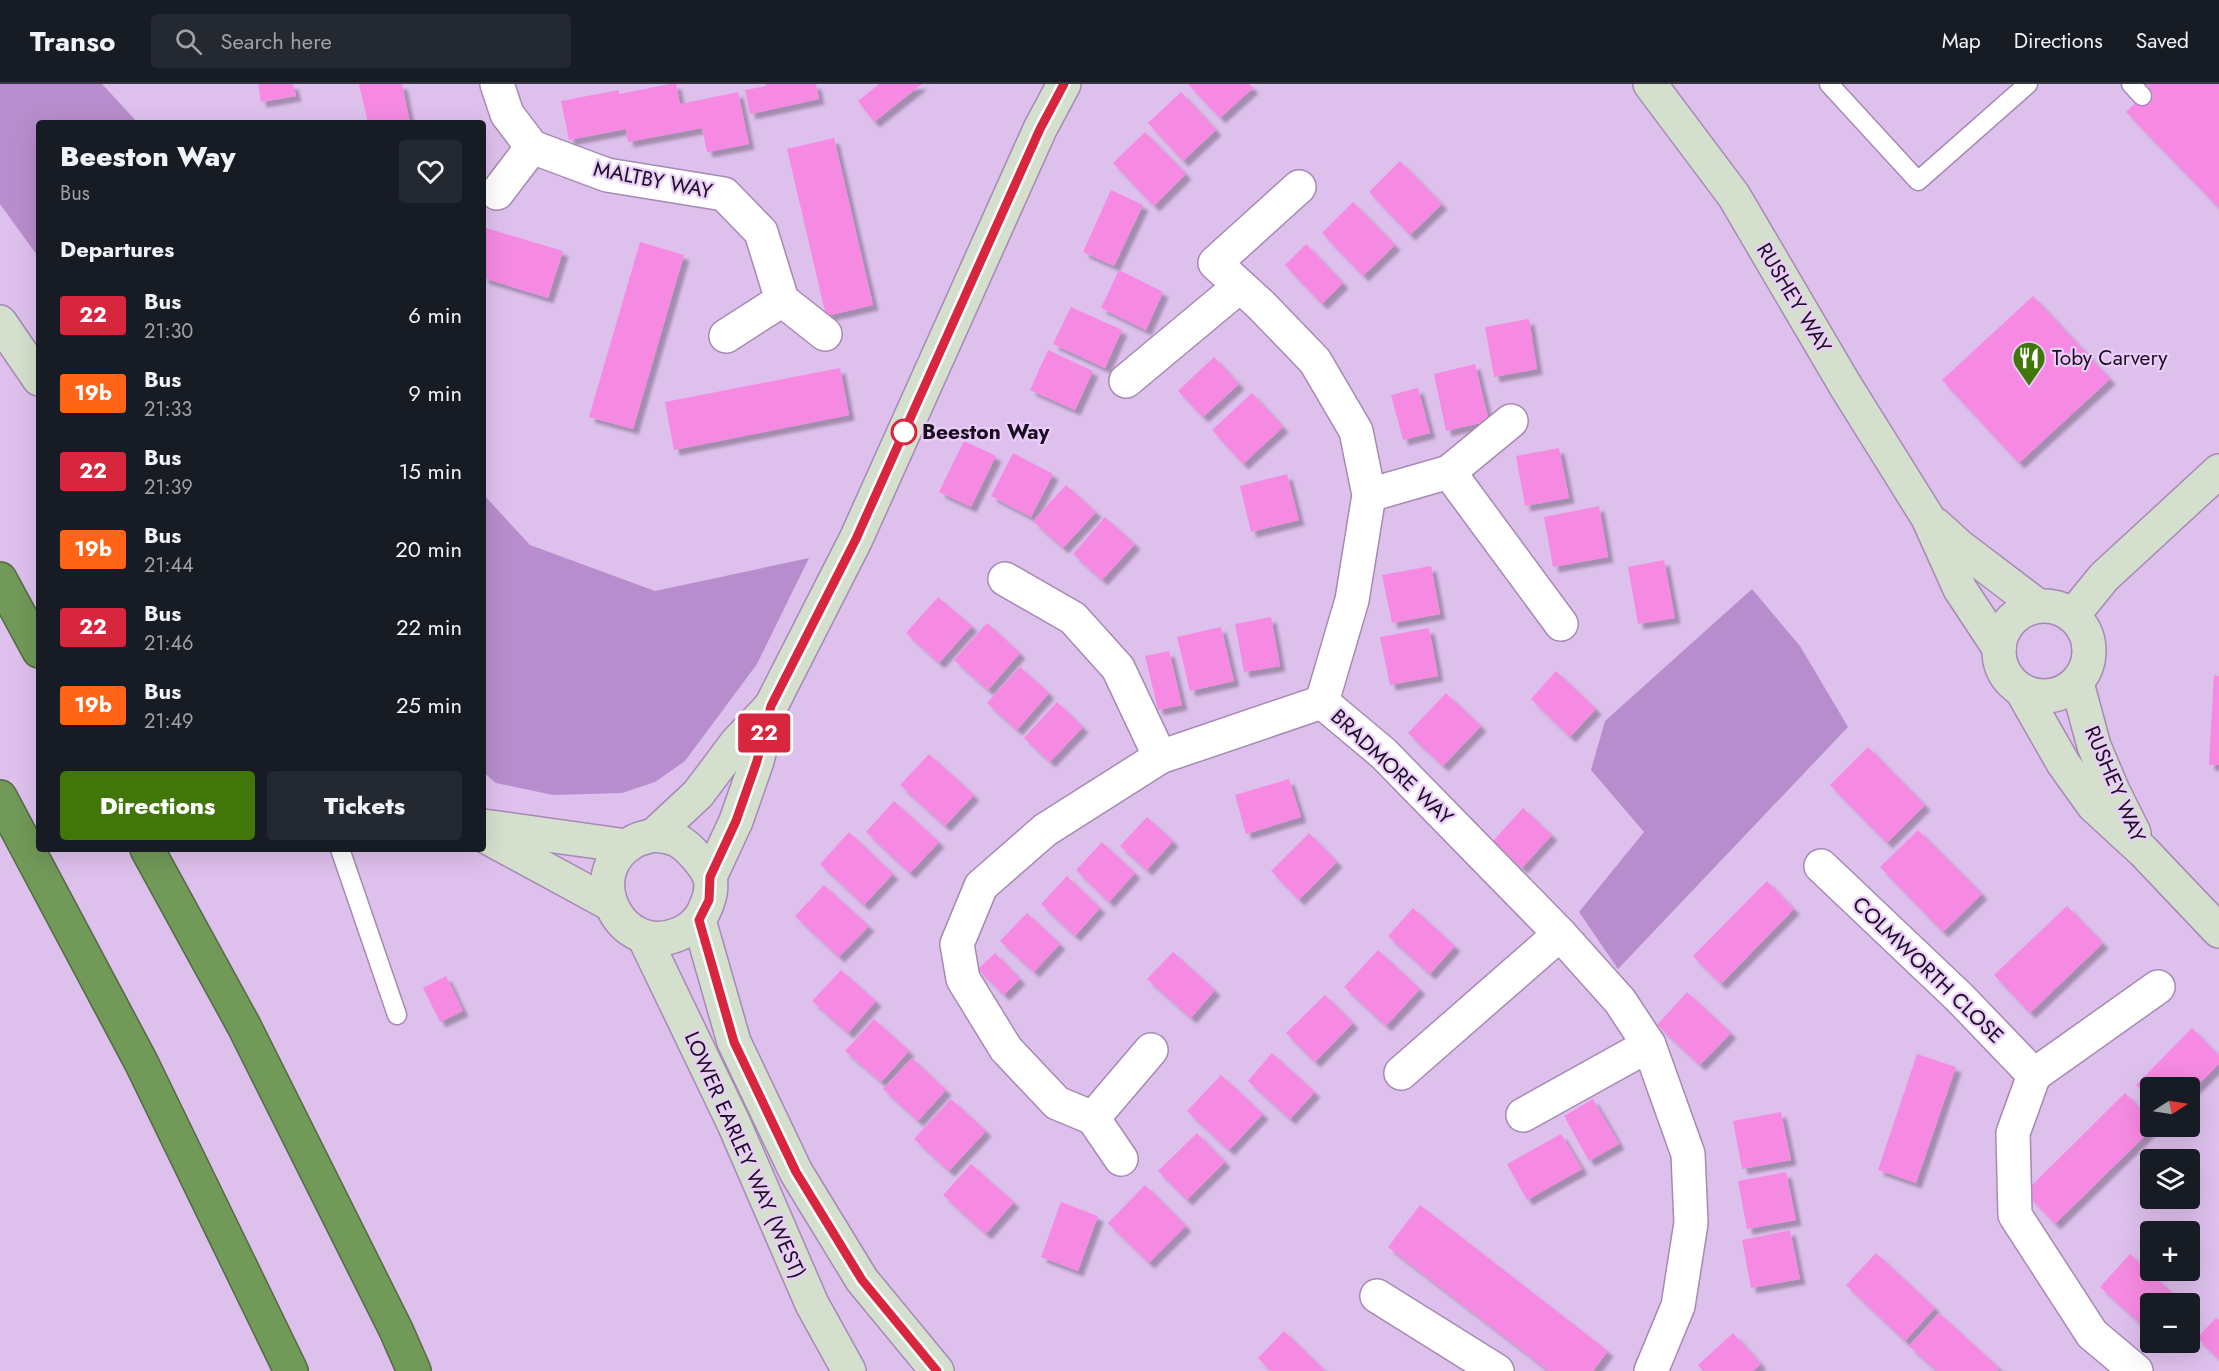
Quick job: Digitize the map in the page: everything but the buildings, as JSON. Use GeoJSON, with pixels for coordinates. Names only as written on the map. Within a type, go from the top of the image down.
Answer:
{"type":"FeatureCollection","features":[{"type":"Feature","properties":{"kind":"highway"},"geometry":{"type":"LineString","coordinates":[[0,579],[36,645]]}},
{"type":"Feature","properties":{"kind":"highway"},"geometry":{"type":"LineString","coordinates":[[0,797],[141,1062],[291,1371]]}},
{"type":"Feature","properties":{"kind":"highway"},"geometry":{"type":"LineString","coordinates":[[149,852],[244,1026],[396,1330],[414,1371]]}},
{"type":"Feature","properties":{"kind":"street"},"geometry":{"type":"LineString","coordinates":[[497,84],[507,114],[532,147],[497,193]]}},
{"type":"Feature","properties":{"kind":"street"},"geometry":{"type":"LineString","coordinates":[[771,706],[737,742],[698,794],[641,840],[620,852],[610,867],[607,885],[610,904],[622,923],[644,937],[655,939],[685,932],[699,920],[709,900],[710,877],[736,821],[757,761],[771,706],[856,539],[1040,129],[1064,84]]}},
{"type":"Feature","properties":{"kind":"street","name":"RUSHEY WAY"},"geometry":{"type":"LineString","coordinates":[[1650,84],[1734,196],[1845,385],[1928,518],[1960,589],[1999,648]]}},
{"type":"Feature","properties":{"kind":"street","name":"MALTBY WAY"},"geometry":{"type":"LineString","coordinates":[[532,147],[607,175],[724,194],[761,232],[782,300]]}},
{"type":"Feature","properties":{"kind":"street","name":"BRADMORE WAY"},"geometry":{"type":"LineString","coordinates":[[1299,187],[1215,263],[1315,361],[1356,431],[1369,495],[1352,600],[1322,702],[1383,753],[1560,934],[1620,1001],[1648,1045],[1688,1154],[1691,1223],[1677,1306],[1651,1371]]}},
{"type":"Feature","properties":{"kind":"street"},"geometry":{"type":"LineString","coordinates":[[1126,381],[1240,286]]}},
{"type":"Feature","properties":{"kind":"street"},"geometry":{"type":"LineString","coordinates":[[726,336],[782,300],[825,334]]}},
{"type":"Feature","properties":{"kind":"street"},"geometry":{"type":"LineString","coordinates":[[0,322],[36,375]]}},
{"type":"Feature","properties":{"kind":"street"},"geometry":{"type":"LineString","coordinates":[[1369,495],[1449,472],[1511,421]]}},
{"type":"Feature","properties":{"kind":"street"},"geometry":{"type":"LineString","coordinates":[[2073,615],[2104,577],[2219,471]]}},
{"type":"Feature","properties":{"kind":"street"},"geometry":{"type":"LineString","coordinates":[[1449,472],[1561,624]]}},
{"type":"Feature","properties":{"kind":"street","name":"RUSHEY WAY"},"geometry":{"type":"LineString","coordinates":[[1928,518],[1959,546],[2038,606]]}},
{"type":"Feature","properties":{"kind":"street"},"geometry":{"type":"LineString","coordinates":[[1005,579],[1073,618],[1118,668],[1160,757]]}},
{"type":"Feature","properties":{"kind":"street"},"geometry":{"type":"LineString","coordinates":[[2038,606],[2050,606],[2073,615],[2083,627],[2089,641],[2090,656],[2085,671],[2077,683],[2065,692],[2050,696],[2036,696],[2022,691],[2004,673],[2000,661],[1999,648],[2002,633],[2011,620],[2024,611],[2038,606]]}},
{"type":"Feature","properties":{"kind":"street","name":"RUSHEY WAY"},"geometry":{"type":"LineString","coordinates":[[2077,683],[2094,746],[2113,791],[2143,851]]}},
{"type":"Feature","properties":{"kind":"street","name":"RUSHEY WAY"},"geometry":{"type":"LineString","coordinates":[[2022,691],[2062,763],[2093,805],[2143,851],[2219,931]]}},
{"type":"Feature","properties":{"kind":"street"},"geometry":{"type":"LineString","coordinates":[[1121,1159],[1093,1118],[1056,1103],[1006,1049],[963,979],[957,944],[981,886],[1045,830],[1160,757],[1322,702]]}},
{"type":"Feature","properties":{"kind":"street"},"geometry":{"type":"LineString","coordinates":[[486,826],[641,840],[675,840],[687,847],[710,877]]}},
{"type":"Feature","properties":{"kind":"street"},"geometry":{"type":"LineString","coordinates":[[486,837],[610,904]]}},
{"type":"Feature","properties":{"kind":"street","name":"COLMWORTH CLOSE"},"geometry":{"type":"LineString","coordinates":[[1821,866],[1960,998],[2034,1075]]}},
{"type":"Feature","properties":{"kind":"street","name":"LOWER EARLEY WAY (WEST)"},"geometry":{"type":"LineString","coordinates":[[699,920],[734,1042],[796,1172],[862,1280],[937,1371]]}},
{"type":"Feature","properties":{"kind":"street"},"geometry":{"type":"LineString","coordinates":[[1401,1073],[1560,934]]}},
{"type":"Feature","properties":{"kind":"street","name":"LOWER EARLEY WAY (WEST)"},"geometry":{"type":"LineString","coordinates":[[644,937],[734,1124],[813,1304],[849,1371]]}},
{"type":"Feature","properties":{"kind":"street"},"geometry":{"type":"LineString","coordinates":[[2136,1371],[2092,1334],[2015,1215],[2013,1133],[2034,1075],[2158,987]]}},
{"type":"Feature","properties":{"kind":"street"},"geometry":{"type":"LineString","coordinates":[[1523,1115],[1648,1045]]}},
{"type":"Feature","properties":{"kind":"street"},"geometry":{"type":"LineString","coordinates":[[1093,1118],[1151,1050]]}},
{"type":"Feature","properties":{"kind":"street"},"geometry":{"type":"LineString","coordinates":[[1377,1296],[1497,1371]]}},
{"type":"Feature","properties":{"kind":"lane"},"geometry":{"type":"LineString","coordinates":[[1829,84],[1918,181],[2028,84]]}},
{"type":"Feature","properties":{"kind":"lane"},"geometry":{"type":"LineString","coordinates":[[341,852],[397,1015]]}},
{"type":"Feature","properties":{"kind":"shaded area"},"geometry":{"type":"Polygon","coordinates":[[[0,84],[102,84],[135,120],[36,120],[36,254],[0,204],[0,84]]]}},
{"type":"Feature","properties":{"kind":"shaded area"},"geometry":{"type":"Polygon","coordinates":[[[486,497],[530,545],[655,591],[809,558],[757,664],[685,761],[655,782],[622,793],[553,795],[496,783],[486,775],[486,497]]]}},
{"type":"Feature","properties":{"kind":"shaded area"},"geometry":{"type":"Polygon","coordinates":[[[1752,589],[1800,646],[1848,727],[1618,969],[1579,912],[1644,832],[1591,770],[1605,721],[1752,589]]]}},
{"type":"Feature","properties":{"kind":"bus line","name":"22"},"geometry":{"type":"LineString","coordinates":[[937,1371],[862,1280],[796,1172],[734,1042],[699,920],[709,900],[710,877],[736,821],[757,761],[771,706],[856,539],[1040,129],[1064,84]]}},
{"type":"Feature","properties":{"kind":"place","name":"Toby Carvery"},"geometry":{"type":"Point","coordinates":[2029,387]}},
{"type":"Feature","properties":{"kind":"place","name":"Beeston Way"},"geometry":{"type":"Point","coordinates":[904,432]}}]}
